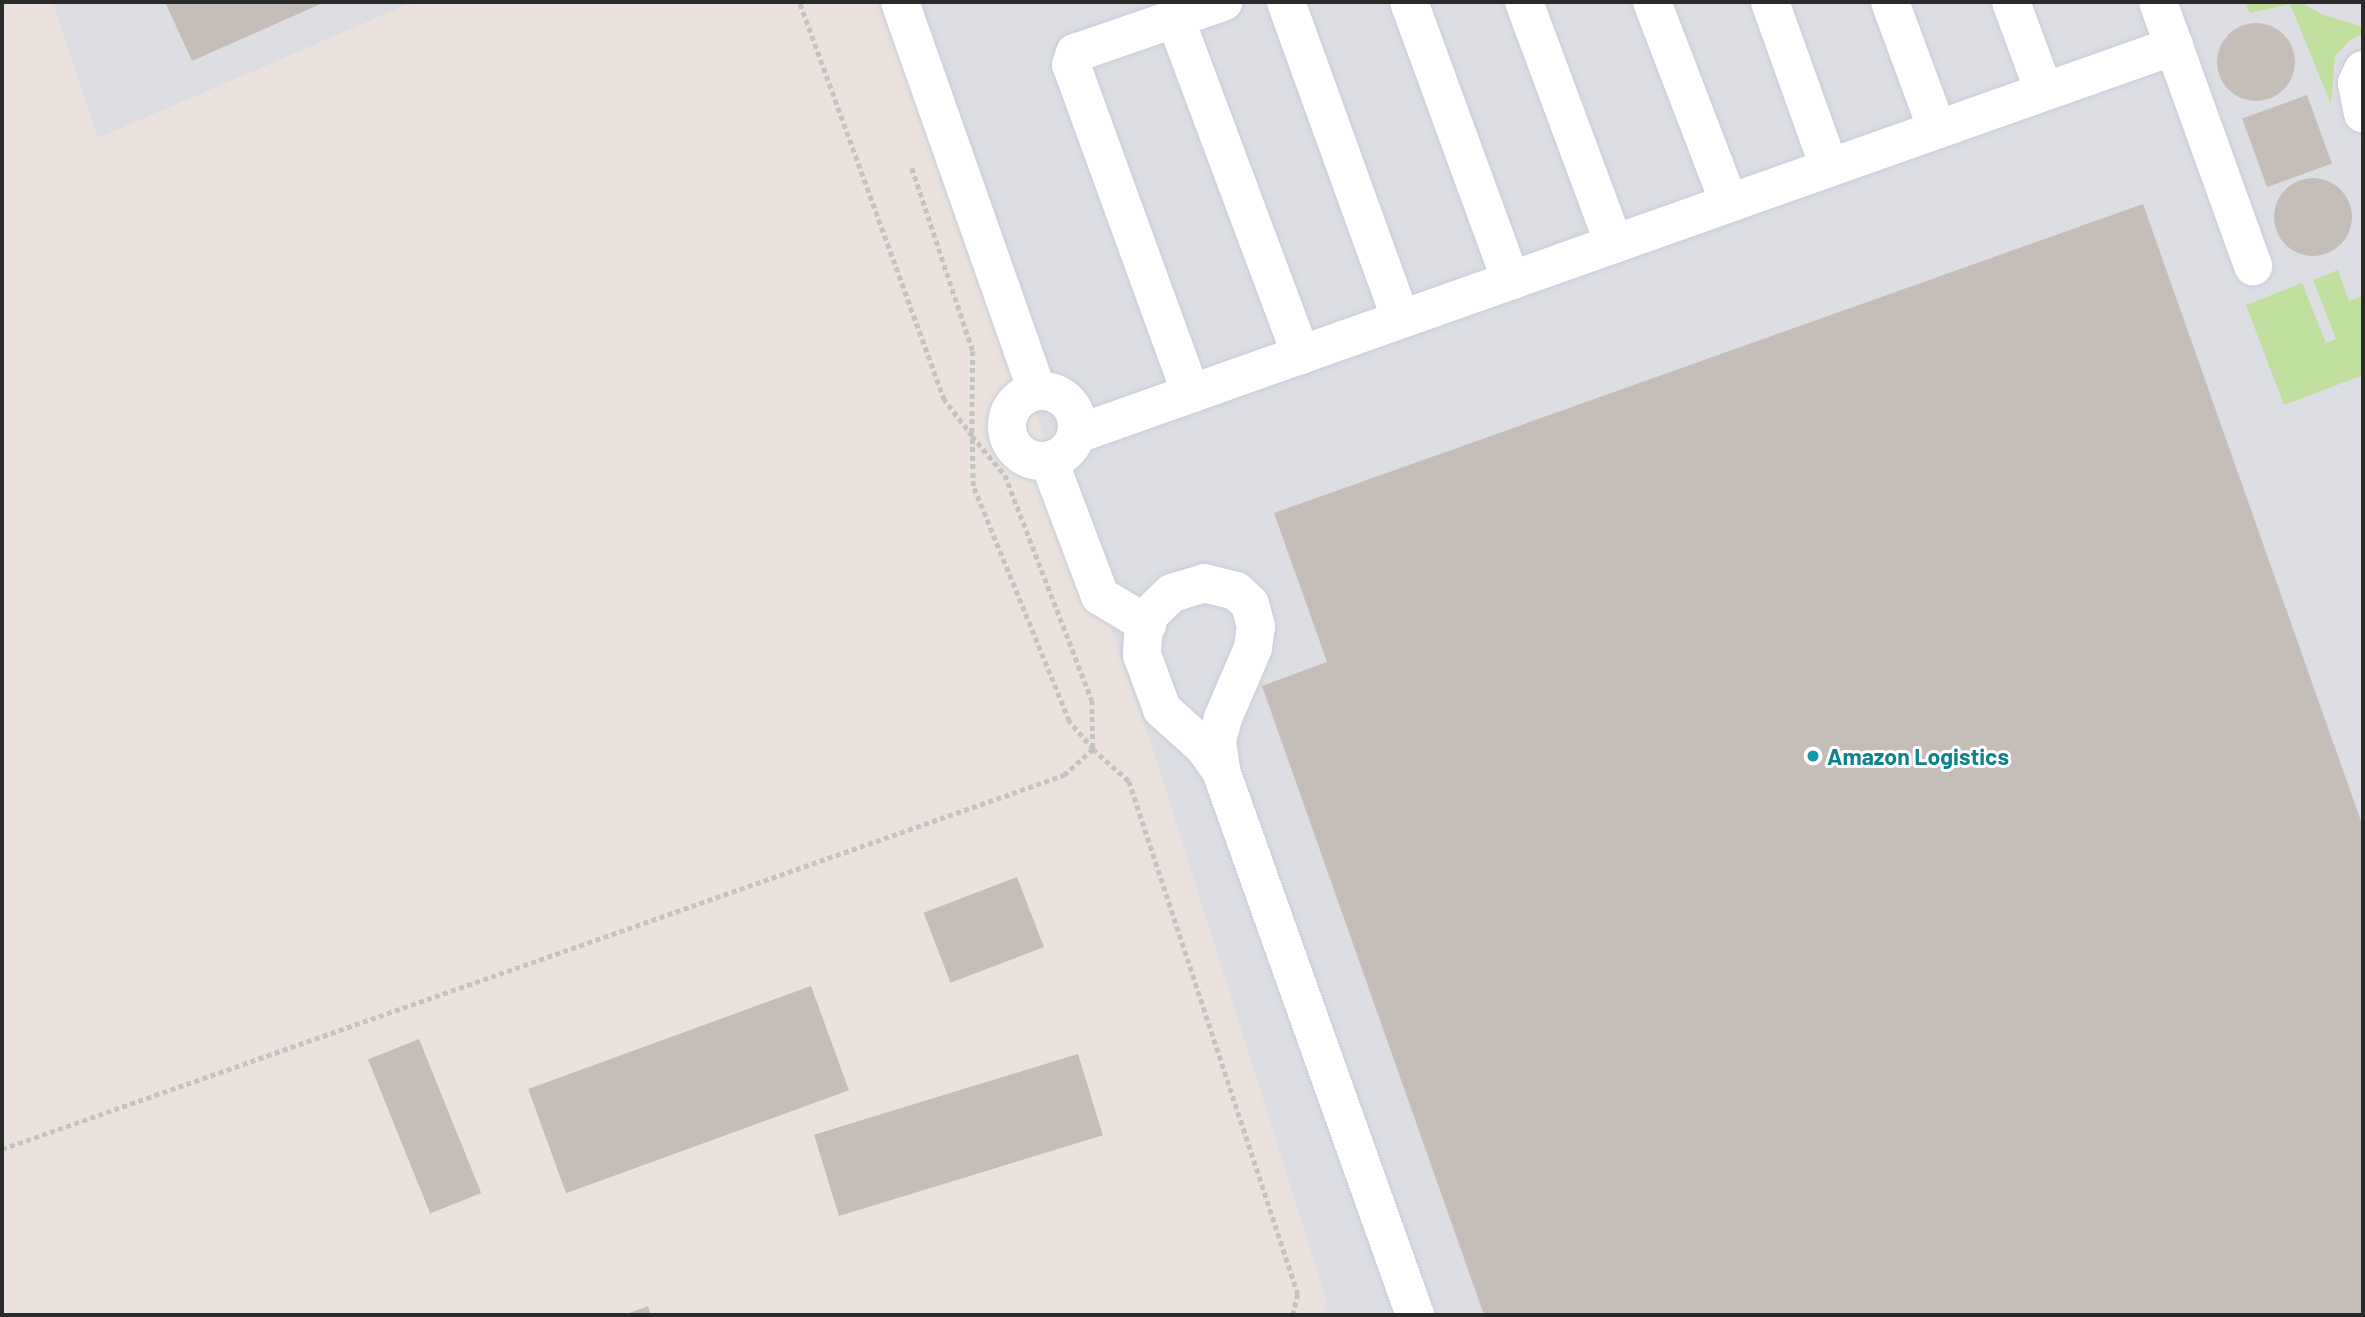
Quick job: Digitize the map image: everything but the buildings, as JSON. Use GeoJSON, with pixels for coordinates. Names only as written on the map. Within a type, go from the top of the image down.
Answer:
{"type":"FeatureCollection","features":[{"type":"Feature","properties":{"kind":"lane"},"geometry":{"type":"LineString","coordinates":[[900,2],[1037,391]]}},
{"type":"Feature","properties":{"kind":"lane"},"geometry":{"type":"LineString","coordinates":[[1191,394],[1071,65],[1075,52],[1223,2]]}},
{"type":"Feature","properties":{"kind":"lane"},"geometry":{"type":"LineString","coordinates":[[1286,2],[1401,319]]}},
{"type":"Feature","properties":{"kind":"lane"},"geometry":{"type":"LineString","coordinates":[[1409,2],[1511,281]]}},
{"type":"Feature","properties":{"kind":"lane"},"geometry":{"type":"LineString","coordinates":[[1524,2],[1614,244]]}},
{"type":"Feature","properties":{"kind":"lane"},"geometry":{"type":"LineString","coordinates":[[1652,2],[1729,203]]}},
{"type":"Feature","properties":{"kind":"lane"},"geometry":{"type":"LineString","coordinates":[[1770,2],[1829,167]]}},
{"type":"Feature","properties":{"kind":"lane"},"geometry":{"type":"LineString","coordinates":[[1889,2],[1937,129]]}},
{"type":"Feature","properties":{"kind":"lane"},"geometry":{"type":"LineString","coordinates":[[2011,2],[2044,91]]}},
{"type":"Feature","properties":{"kind":"lane"},"geometry":{"type":"LineString","coordinates":[[2158,2],[2253,266]]}},
{"type":"Feature","properties":{"kind":"lane"},"geometry":{"type":"LineString","coordinates":[[1175,18],[1301,355]]}},
{"type":"Feature","properties":{"kind":"lane"},"geometry":{"type":"LineString","coordinates":[[1077,434],[2174,46]]}},
{"type":"Feature","properties":{"kind":"lane"},"geometry":{"type":"LineString","coordinates":[[2363,71],[2357,83],[2363,113]]}},
{"type":"Feature","properties":{"kind":"lane"},"geometry":{"type":"LineString","coordinates":[[1037,391],[1056,393],[1065,398],[1076,414],[1077,434],[1067,452],[1049,461],[1027,458],[1011,443],[1007,432],[1010,410],[1026,394],[1037,391]]}},
{"type":"Feature","properties":{"kind":"lane"},"geometry":{"type":"LineString","coordinates":[[1049,461],[1100,596],[1146,624]]}},
{"type":"Feature","properties":{"kind":"lane"},"geometry":{"type":"LineString","coordinates":[[1222,771],[1204,747],[1162,709],[1142,655],[1150,614],[1172,593],[1204,583],[1236,591],[1250,604],[1256,626],[1253,648],[1223,718],[1217,741],[1222,771],[1415,1315]]}},
{"type":"Feature","properties":{"kind":"path"},"geometry":{"type":"LineString","coordinates":[[799,2],[944,400],[1005,475],[1092,700],[1093,749]]}},
{"type":"Feature","properties":{"kind":"path"},"geometry":{"type":"LineString","coordinates":[[908,157],[973,351],[973,486],[1069,721],[1093,749],[1129,781],[1298,1294],[1293,1315]]}},
{"type":"Feature","properties":{"kind":"path"},"geometry":{"type":"LineString","coordinates":[[2,1149],[1063,775],[1093,749]]}},
{"type":"Feature","properties":{"kind":"shaded area"},"geometry":{"type":"Polygon","coordinates":[[[53,2],[413,2],[98,138],[53,2]]]}},
{"type":"Feature","properties":{"kind":"shaded area"},"geometry":{"type":"Polygon","coordinates":[[[892,2],[2363,2],[2363,1315],[1322,1315],[1327,1302],[1153,749],[892,2]]]}},
{"type":"Feature","properties":{"kind":"green space"},"geometry":{"type":"Polygon","coordinates":[[[2245,2],[2300,2],[2324,15],[2363,27],[2363,33],[2349,41],[2335,56],[2331,104],[2290,4],[2250,13],[2245,2]]]}},
{"type":"Feature","properties":{"kind":"green space"},"geometry":{"type":"Polygon","coordinates":[[[2338,270],[2349,301],[2363,296],[2363,375],[2284,405],[2246,305],[2302,283],[2326,343],[2336,339],[2313,280],[2338,270]]]}},
{"type":"Feature","properties":{"kind":"place","name":"Amazon Logistics"},"geometry":{"type":"Point","coordinates":[1813,756]}}]}
